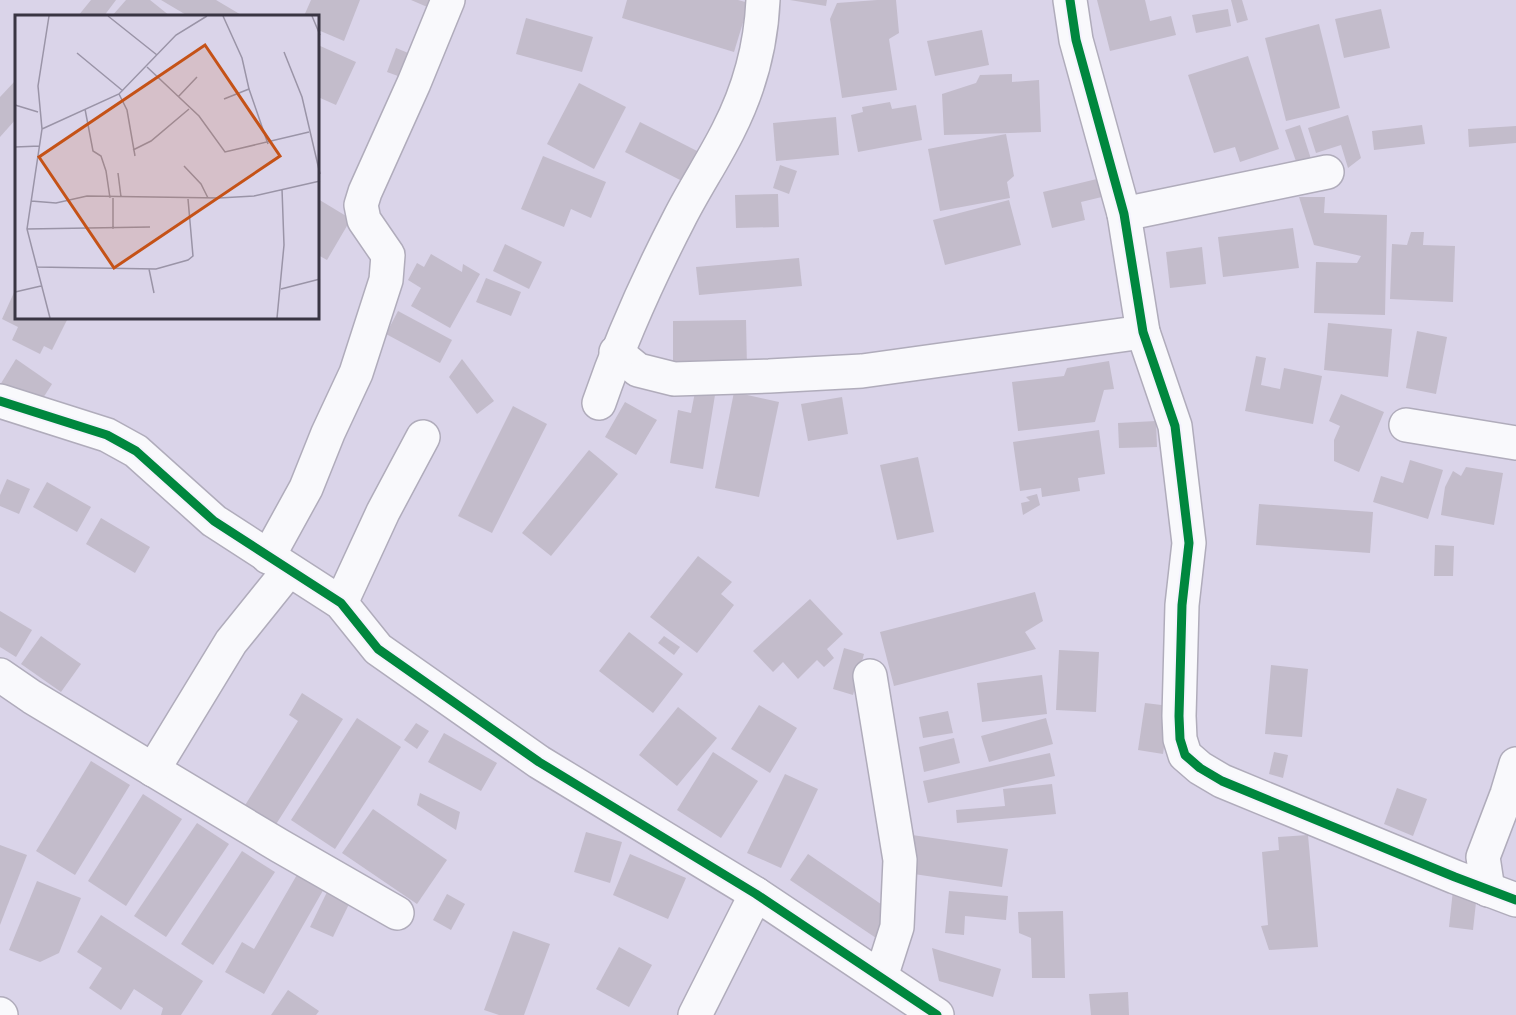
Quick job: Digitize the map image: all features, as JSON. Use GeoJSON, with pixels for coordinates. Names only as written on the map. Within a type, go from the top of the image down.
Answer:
{"type":"FeatureCollection","features":[{"type":"Feature","properties":{"kind":"street"},"geometry":{"type":"LineString","coordinates":[[153,770],[279,564],[306,488],[356,373],[386,280],[388,255],[364,220],[361,205],[448,0]]}},
{"type":"Feature","properties":{"kind":"street"},"geometry":{"type":"LineString","coordinates":[[599,403],[616,352],[647,280],[729,131],[750,79],[762,28],[763,0]]}},
{"type":"Feature","properties":{"kind":"street"},"geometry":{"type":"LineString","coordinates":[[1070,0],[1076,40],[1124,214],[1143,332],[1175,426],[1189,543],[1182,605],[1179,716],[1180,739],[1185,754],[1200,768],[1222,781],[1502,895]]}},
{"type":"Feature","properties":{"kind":"street"},"geometry":{"type":"LineString","coordinates":[[1124,214],[1327,172]]}},
{"type":"Feature","properties":{"kind":"street"},"geometry":{"type":"LineString","coordinates":[[616,352],[638,370],[674,379],[769,376],[862,371],[1143,332]]}},
{"type":"Feature","properties":{"kind":"street"},"geometry":{"type":"LineString","coordinates":[[0,401],[107,435],[136,451],[214,521],[341,603],[378,649],[397,663],[539,762],[756,894],[937,1015]]}},
{"type":"Feature","properties":{"kind":"street"},"geometry":{"type":"LineString","coordinates":[[1406,425],[1516,443]]}},
{"type":"Feature","properties":{"kind":"street"},"geometry":{"type":"LineString","coordinates":[[341,603],[383,512],[423,436]]}},
{"type":"Feature","properties":{"kind":"street"},"geometry":{"type":"LineString","coordinates":[[0,675],[32,697],[153,770],[397,913]]}},
{"type":"Feature","properties":{"kind":"street"},"geometry":{"type":"LineString","coordinates":[[870,676],[900,860],[897,927],[881,977]]}},
{"type":"Feature","properties":{"kind":"street"},"geometry":{"type":"LineString","coordinates":[[1455,877],[1483,857],[1508,794],[1516,764]]}},
{"type":"Feature","properties":{"kind":"street"},"geometry":{"type":"LineString","coordinates":[[1483,857],[1502,895]]}},
{"type":"Feature","properties":{"kind":"street"},"geometry":{"type":"LineString","coordinates":[[695,1015],[756,894]]}},
{"type":"Feature","properties":{"kind":"building"},"geometry":{"type":"Polygon","coordinates":[[[91,0],[116,0],[105,15],[79,15],[91,0]]]}},
{"type":"Feature","properties":{"kind":"building"},"geometry":{"type":"Polygon","coordinates":[[[126,0],[150,0],[169,15],[113,15],[126,0]]]}},
{"type":"Feature","properties":{"kind":"building"},"geometry":{"type":"Polygon","coordinates":[[[161,0],[216,0],[241,15],[186,15],[161,0]]]}},
{"type":"Feature","properties":{"kind":"building"},"geometry":{"type":"Polygon","coordinates":[[[311,0],[360,0],[344,41],[320,31],[320,15],[304,15],[311,0]]]}},
{"type":"Feature","properties":{"kind":"building"},"geometry":{"type":"Polygon","coordinates":[[[411,0],[435,0],[432,9],[411,0]]]}},
{"type":"Feature","properties":{"kind":"building"},"geometry":{"type":"Polygon","coordinates":[[[627,0],[738,0],[749,3],[734,52],[622,18],[627,0]]]}},
{"type":"Feature","properties":{"kind":"building"},"geometry":{"type":"Polygon","coordinates":[[[790,0],[827,0],[826,6],[790,0]]]}},
{"type":"Feature","properties":{"kind":"building"},"geometry":{"type":"Polygon","coordinates":[[[896,0],[899,33],[889,39],[897,90],[842,98],[830,19],[837,3],[896,0]]]}},
{"type":"Feature","properties":{"kind":"building"},"geometry":{"type":"Polygon","coordinates":[[[1097,0],[1145,0],[1150,21],[1171,16],[1176,35],[1110,51],[1097,0]]]}},
{"type":"Feature","properties":{"kind":"building"},"geometry":{"type":"Polygon","coordinates":[[[1231,0],[1242,0],[1248,20],[1237,23],[1231,0]]]}},
{"type":"Feature","properties":{"kind":"building"},"geometry":{"type":"Polygon","coordinates":[[[1228,9],[1231,26],[1196,33],[1192,15],[1228,9]]]}},
{"type":"Feature","properties":{"kind":"building"},"geometry":{"type":"Polygon","coordinates":[[[1381,9],[1390,48],[1344,58],[1335,19],[1381,9]]]}},
{"type":"Feature","properties":{"kind":"building"},"geometry":{"type":"Polygon","coordinates":[[[526,18],[593,37],[582,72],[516,54],[526,18]]]}},
{"type":"Feature","properties":{"kind":"building"},"geometry":{"type":"Polygon","coordinates":[[[1319,24],[1340,108],[1286,121],[1265,38],[1319,24]]]}},
{"type":"Feature","properties":{"kind":"building"},"geometry":{"type":"Polygon","coordinates":[[[982,30],[989,65],[935,76],[927,41],[982,30]]]}},
{"type":"Feature","properties":{"kind":"building"},"geometry":{"type":"Polygon","coordinates":[[[320,46],[356,62],[336,105],[320,98],[320,46]]]}},
{"type":"Feature","properties":{"kind":"building"},"geometry":{"type":"Polygon","coordinates":[[[396,48],[418,57],[409,80],[387,72],[396,48]]]}},
{"type":"Feature","properties":{"kind":"building"},"geometry":{"type":"Polygon","coordinates":[[[1248,56],[1279,149],[1240,162],[1235,147],[1214,153],[1188,75],[1248,56]]]}},
{"type":"Feature","properties":{"kind":"building"},"geometry":{"type":"Polygon","coordinates":[[[1012,74],[1012,82],[1039,80],[1041,132],[944,135],[942,94],[976,83],[980,75],[1012,74]]]}},
{"type":"Feature","properties":{"kind":"building"},"geometry":{"type":"Polygon","coordinates":[[[15,81],[15,120],[0,137],[0,97],[15,81]]]}},
{"type":"Feature","properties":{"kind":"building"},"geometry":{"type":"Polygon","coordinates":[[[579,83],[626,107],[594,169],[547,144],[579,83]]]}},
{"type":"Feature","properties":{"kind":"building"},"geometry":{"type":"Polygon","coordinates":[[[890,102],[892,109],[916,105],[922,140],[858,152],[851,115],[863,112],[862,107],[890,102]]]}},
{"type":"Feature","properties":{"kind":"building"},"geometry":{"type":"Polygon","coordinates":[[[1348,115],[1361,158],[1348,168],[1341,145],[1316,153],[1308,128],[1348,115]]]}},
{"type":"Feature","properties":{"kind":"building"},"geometry":{"type":"Polygon","coordinates":[[[836,117],[839,155],[776,161],[773,123],[836,117]]]}},
{"type":"Feature","properties":{"kind":"building"},"geometry":{"type":"Polygon","coordinates":[[[640,122],[701,153],[686,183],[625,152],[640,122]]]}},
{"type":"Feature","properties":{"kind":"building"},"geometry":{"type":"Polygon","coordinates":[[[1300,125],[1312,162],[1298,167],[1285,130],[1300,125]]]}},
{"type":"Feature","properties":{"kind":"building"},"geometry":{"type":"Polygon","coordinates":[[[1422,125],[1425,144],[1374,150],[1372,131],[1422,125]]]}},
{"type":"Feature","properties":{"kind":"building"},"geometry":{"type":"Polygon","coordinates":[[[1516,126],[1516,143],[1469,147],[1468,129],[1516,126]]]}},
{"type":"Feature","properties":{"kind":"building"},"geometry":{"type":"Polygon","coordinates":[[[1006,134],[1014,176],[1007,182],[1010,198],[940,211],[928,149],[1006,134]]]}},
{"type":"Feature","properties":{"kind":"building"},"geometry":{"type":"Polygon","coordinates":[[[543,156],[606,182],[591,218],[571,209],[564,227],[521,209],[543,156]]]}},
{"type":"Feature","properties":{"kind":"building"},"geometry":{"type":"Polygon","coordinates":[[[780,165],[797,171],[789,194],[773,188],[780,165]]]}},
{"type":"Feature","properties":{"kind":"building"},"geometry":{"type":"Polygon","coordinates":[[[1101,178],[1106,196],[1081,202],[1085,220],[1052,228],[1043,192],[1101,178]]]}},
{"type":"Feature","properties":{"kind":"building"},"geometry":{"type":"Polygon","coordinates":[[[778,194],[779,227],[736,228],[735,195],[778,194]]]}},
{"type":"Feature","properties":{"kind":"building"},"geometry":{"type":"Polygon","coordinates":[[[1299,197],[1325,197],[1324,213],[1387,215],[1385,315],[1314,313],[1316,262],[1357,263],[1361,256],[1314,245],[1299,197]]]}},
{"type":"Feature","properties":{"kind":"building"},"geometry":{"type":"Polygon","coordinates":[[[320,200],[351,219],[327,260],[320,256],[320,200]]]}},
{"type":"Feature","properties":{"kind":"building"},"geometry":{"type":"Polygon","coordinates":[[[1009,200],[1021,245],[945,265],[933,220],[1009,200]]]}},
{"type":"Feature","properties":{"kind":"building"},"geometry":{"type":"Polygon","coordinates":[[[1293,228],[1299,268],[1223,277],[1218,237],[1293,228]]]}},
{"type":"Feature","properties":{"kind":"building"},"geometry":{"type":"Polygon","coordinates":[[[1411,232],[1424,232],[1423,245],[1455,246],[1453,302],[1390,299],[1392,244],[1407,245],[1411,232]]]}},
{"type":"Feature","properties":{"kind":"building"},"geometry":{"type":"Polygon","coordinates":[[[505,244],[542,262],[529,289],[493,271],[505,244]]]}},
{"type":"Feature","properties":{"kind":"building"},"geometry":{"type":"Polygon","coordinates":[[[1202,247],[1206,284],[1170,288],[1166,252],[1202,247]]]}},
{"type":"Feature","properties":{"kind":"building"},"geometry":{"type":"Polygon","coordinates":[[[431,254],[462,272],[463,264],[480,274],[450,328],[411,306],[421,288],[408,280],[417,263],[424,267],[431,254]]]}},
{"type":"Feature","properties":{"kind":"building"},"geometry":{"type":"Polygon","coordinates":[[[799,258],[802,286],[699,295],[696,267],[799,258]]]}},
{"type":"Feature","properties":{"kind":"building"},"geometry":{"type":"Polygon","coordinates":[[[486,278],[521,292],[511,316],[476,302],[486,278]]]}},
{"type":"Feature","properties":{"kind":"building"},"geometry":{"type":"Polygon","coordinates":[[[15,290],[15,320],[67,320],[52,350],[44,346],[40,354],[12,340],[18,327],[2,319],[15,290]]]}},
{"type":"Feature","properties":{"kind":"building"},"geometry":{"type":"Polygon","coordinates":[[[398,311],[452,340],[440,363],[386,334],[398,311]]]}},
{"type":"Feature","properties":{"kind":"building"},"geometry":{"type":"Polygon","coordinates":[[[746,320],[747,368],[673,369],[673,321],[746,320]]]}},
{"type":"Feature","properties":{"kind":"building"},"geometry":{"type":"Polygon","coordinates":[[[1328,323],[1392,329],[1388,377],[1324,370],[1328,323]]]}},
{"type":"Feature","properties":{"kind":"building"},"geometry":{"type":"Polygon","coordinates":[[[1417,331],[1447,337],[1436,394],[1406,388],[1417,331]]]}},
{"type":"Feature","properties":{"kind":"building"},"geometry":{"type":"Polygon","coordinates":[[[1256,356],[1266,358],[1261,385],[1280,389],[1284,368],[1322,376],[1313,424],[1245,411],[1256,356]]]}},
{"type":"Feature","properties":{"kind":"building"},"geometry":{"type":"Polygon","coordinates":[[[16,359],[52,384],[36,409],[0,385],[16,359]]]}},
{"type":"Feature","properties":{"kind":"building"},"geometry":{"type":"Polygon","coordinates":[[[462,359],[494,401],[477,414],[449,377],[462,359]]]}},
{"type":"Feature","properties":{"kind":"building"},"geometry":{"type":"Polygon","coordinates":[[[1109,361],[1114,389],[1104,390],[1095,422],[1018,431],[1012,382],[1064,376],[1067,368],[1109,361]]]}},
{"type":"Feature","properties":{"kind":"building"},"geometry":{"type":"Polygon","coordinates":[[[695,392],[715,395],[703,469],[670,463],[678,410],[691,413],[695,392]]]}},
{"type":"Feature","properties":{"kind":"building"},"geometry":{"type":"Polygon","coordinates":[[[734,392],[779,402],[759,497],[715,488],[734,392]]]}},
{"type":"Feature","properties":{"kind":"building"},"geometry":{"type":"Polygon","coordinates":[[[1341,394],[1384,412],[1359,472],[1334,461],[1334,440],[1340,426],[1329,421],[1341,394]]]}},
{"type":"Feature","properties":{"kind":"building"},"geometry":{"type":"Polygon","coordinates":[[[842,397],[848,434],[808,441],[801,404],[842,397]]]}},
{"type":"Feature","properties":{"kind":"building"},"geometry":{"type":"Polygon","coordinates":[[[625,402],[657,420],[636,455],[605,437],[625,402]]]}},
{"type":"Feature","properties":{"kind":"building"},"geometry":{"type":"Polygon","coordinates":[[[513,406],[547,424],[492,533],[458,516],[513,406]]]}},
{"type":"Feature","properties":{"kind":"building"},"geometry":{"type":"Polygon","coordinates":[[[1156,421],[1157,447],[1119,448],[1118,423],[1156,421]]]}},
{"type":"Feature","properties":{"kind":"building"},"geometry":{"type":"Polygon","coordinates":[[[1099,430],[1105,474],[1078,478],[1080,491],[1042,497],[1041,488],[1020,491],[1013,442],[1099,430]]]}},
{"type":"Feature","properties":{"kind":"building"},"geometry":{"type":"Polygon","coordinates":[[[589,450],[618,474],[551,556],[522,533],[589,450]]]}},
{"type":"Feature","properties":{"kind":"building"},"geometry":{"type":"Polygon","coordinates":[[[918,457],[934,532],[897,540],[880,465],[918,457]]]}},
{"type":"Feature","properties":{"kind":"building"},"geometry":{"type":"Polygon","coordinates":[[[1410,460],[1443,470],[1428,519],[1373,502],[1381,476],[1403,483],[1410,460]]]}},
{"type":"Feature","properties":{"kind":"building"},"geometry":{"type":"Polygon","coordinates":[[[1466,467],[1503,473],[1494,525],[1441,515],[1445,487],[1453,471],[1461,476],[1466,467]]]}},
{"type":"Feature","properties":{"kind":"building"},"geometry":{"type":"Polygon","coordinates":[[[7,479],[30,489],[19,514],[0,506],[0,495],[7,479]]]}},
{"type":"Feature","properties":{"kind":"building"},"geometry":{"type":"Polygon","coordinates":[[[47,482],[91,507],[77,532],[33,507],[47,482]]]}},
{"type":"Feature","properties":{"kind":"building"},"geometry":{"type":"Polygon","coordinates":[[[1037,494],[1040,505],[1023,515],[1021,503],[1030,501],[1026,497],[1037,494]]]}},
{"type":"Feature","properties":{"kind":"building"},"geometry":{"type":"Polygon","coordinates":[[[1259,504],[1373,512],[1370,553],[1256,545],[1259,504]]]}},
{"type":"Feature","properties":{"kind":"building"},"geometry":{"type":"Polygon","coordinates":[[[101,518],[150,547],[135,573],[86,544],[101,518]]]}},
{"type":"Feature","properties":{"kind":"building"},"geometry":{"type":"Polygon","coordinates":[[[1435,545],[1454,546],[1453,576],[1434,576],[1435,545]]]}},
{"type":"Feature","properties":{"kind":"building"},"geometry":{"type":"Polygon","coordinates":[[[698,556],[732,582],[721,594],[734,605],[697,653],[650,617],[698,556]]]}},
{"type":"Feature","properties":{"kind":"building"},"geometry":{"type":"Polygon","coordinates":[[[1035,592],[1043,621],[1025,632],[1036,649],[894,686],[880,632],[1035,592]]]}},
{"type":"Feature","properties":{"kind":"building"},"geometry":{"type":"Polygon","coordinates":[[[810,599],[843,634],[827,649],[834,658],[824,667],[817,660],[798,679],[783,662],[773,672],[753,651],[810,599]]]}},
{"type":"Feature","properties":{"kind":"building"},"geometry":{"type":"Polygon","coordinates":[[[0,611],[32,630],[16,657],[0,647],[0,611]]]}},
{"type":"Feature","properties":{"kind":"building"},"geometry":{"type":"Polygon","coordinates":[[[629,632],[683,674],[653,713],[599,671],[629,632]]]}},
{"type":"Feature","properties":{"kind":"building"},"geometry":{"type":"Polygon","coordinates":[[[41,636],[81,664],[61,692],[21,664],[41,636]]]}},
{"type":"Feature","properties":{"kind":"building"},"geometry":{"type":"Polygon","coordinates":[[[664,636],[680,647],[674,655],[658,643],[664,636]]]}},
{"type":"Feature","properties":{"kind":"building"},"geometry":{"type":"Polygon","coordinates":[[[844,648],[864,654],[853,695],[833,689],[844,648]]]}},
{"type":"Feature","properties":{"kind":"building"},"geometry":{"type":"Polygon","coordinates":[[[1059,650],[1099,652],[1096,712],[1056,710],[1059,650]]]}},
{"type":"Feature","properties":{"kind":"building"},"geometry":{"type":"Polygon","coordinates":[[[1271,665],[1308,669],[1302,737],[1265,734],[1271,665]]]}},
{"type":"Feature","properties":{"kind":"building"},"geometry":{"type":"Polygon","coordinates":[[[1042,675],[1047,714],[982,722],[977,683],[1042,675]]]}},
{"type":"Feature","properties":{"kind":"building"},"geometry":{"type":"Polygon","coordinates":[[[302,693],[343,719],[273,829],[242,810],[298,721],[289,715],[302,693]]]}},
{"type":"Feature","properties":{"kind":"building"},"geometry":{"type":"Polygon","coordinates":[[[1145,703],[1170,706],[1163,754],[1138,750],[1145,703]]]}},
{"type":"Feature","properties":{"kind":"building"},"geometry":{"type":"Polygon","coordinates":[[[759,705],[797,728],[770,773],[731,749],[759,705]]]}},
{"type":"Feature","properties":{"kind":"building"},"geometry":{"type":"Polygon","coordinates":[[[678,707],[717,738],[677,786],[639,755],[678,707]]]}},
{"type":"Feature","properties":{"kind":"building"},"geometry":{"type":"Polygon","coordinates":[[[948,711],[953,733],[923,738],[919,717],[948,711]]]}},
{"type":"Feature","properties":{"kind":"building"},"geometry":{"type":"Polygon","coordinates":[[[357,718],[401,747],[335,849],[291,820],[357,718]]]}},
{"type":"Feature","properties":{"kind":"building"},"geometry":{"type":"Polygon","coordinates":[[[1046,718],[1053,744],[989,762],[981,736],[1046,718]]]}},
{"type":"Feature","properties":{"kind":"building"},"geometry":{"type":"Polygon","coordinates":[[[416,723],[429,731],[417,749],[404,740],[416,723]]]}},
{"type":"Feature","properties":{"kind":"building"},"geometry":{"type":"Polygon","coordinates":[[[444,733],[497,763],[481,791],[428,762],[444,733]]]}},
{"type":"Feature","properties":{"kind":"building"},"geometry":{"type":"Polygon","coordinates":[[[954,738],[960,763],[924,772],[919,747],[954,738]]]}},
{"type":"Feature","properties":{"kind":"building"},"geometry":{"type":"Polygon","coordinates":[[[713,752],[758,781],[721,838],[677,810],[713,752]]]}},
{"type":"Feature","properties":{"kind":"building"},"geometry":{"type":"Polygon","coordinates":[[[1274,752],[1288,755],[1283,778],[1269,774],[1274,752]]]}},
{"type":"Feature","properties":{"kind":"building"},"geometry":{"type":"Polygon","coordinates":[[[1050,753],[1055,776],[928,803],[923,781],[1050,753]]]}},
{"type":"Feature","properties":{"kind":"building"},"geometry":{"type":"Polygon","coordinates":[[[91,761],[130,785],[75,875],[36,851],[91,761]]]}},
{"type":"Feature","properties":{"kind":"building"},"geometry":{"type":"Polygon","coordinates":[[[785,774],[818,789],[781,868],[747,853],[785,774]]]}},
{"type":"Feature","properties":{"kind":"building"},"geometry":{"type":"Polygon","coordinates":[[[1052,784],[1056,814],[957,823],[956,810],[1005,806],[1003,789],[1052,784]]]}},
{"type":"Feature","properties":{"kind":"building"},"geometry":{"type":"Polygon","coordinates":[[[1397,788],[1427,799],[1413,836],[1384,824],[1397,788]]]}},
{"type":"Feature","properties":{"kind":"building"},"geometry":{"type":"Polygon","coordinates":[[[420,793],[460,812],[456,830],[417,805],[420,793]]]}},
{"type":"Feature","properties":{"kind":"building"},"geometry":{"type":"Polygon","coordinates":[[[143,794],[182,819],[126,906],[88,881],[143,794]]]}},
{"type":"Feature","properties":{"kind":"building"},"geometry":{"type":"Polygon","coordinates":[[[373,809],[447,860],[417,904],[342,853],[373,809]]]}},
{"type":"Feature","properties":{"kind":"building"},"geometry":{"type":"Polygon","coordinates":[[[197,823],[229,844],[166,937],[134,916],[197,823]]]}},
{"type":"Feature","properties":{"kind":"building"},"geometry":{"type":"Polygon","coordinates":[[[586,832],[622,842],[610,883],[574,872],[586,832]]]}},
{"type":"Feature","properties":{"kind":"building"},"geometry":{"type":"Polygon","coordinates":[[[912,835],[1008,849],[1002,887],[907,873],[912,835]]]}},
{"type":"Feature","properties":{"kind":"building"},"geometry":{"type":"Polygon","coordinates":[[[1308,835],[1318,947],[1269,950],[1261,926],[1268,925],[1262,852],[1279,850],[1278,837],[1308,835]]]}},
{"type":"Feature","properties":{"kind":"building"},"geometry":{"type":"Polygon","coordinates":[[[0,845],[27,855],[0,925],[0,845]]]}},
{"type":"Feature","properties":{"kind":"building"},"geometry":{"type":"Polygon","coordinates":[[[242,851],[275,872],[213,965],[181,944],[242,851]]]}},
{"type":"Feature","properties":{"kind":"building"},"geometry":{"type":"Polygon","coordinates":[[[630,854],[686,878],[668,919],[613,895],[630,854]]]}},
{"type":"Feature","properties":{"kind":"building"},"geometry":{"type":"Polygon","coordinates":[[[808,854],[894,913],[876,938],[790,880],[808,854]]]}},
{"type":"Feature","properties":{"kind":"building"},"geometry":{"type":"Polygon","coordinates":[[[298,873],[325,887],[264,994],[225,972],[242,942],[254,949],[298,873]]]}},
{"type":"Feature","properties":{"kind":"building"},"geometry":{"type":"Polygon","coordinates":[[[37,881],[81,898],[59,953],[40,962],[9,950],[37,881]]]}},
{"type":"Feature","properties":{"kind":"building"},"geometry":{"type":"Polygon","coordinates":[[[1453,890],[1477,893],[1473,930],[1449,927],[1453,890]]]}},
{"type":"Feature","properties":{"kind":"building"},"geometry":{"type":"Polygon","coordinates":[[[949,891],[1008,896],[1006,920],[965,916],[964,935],[945,933],[949,891]]]}},
{"type":"Feature","properties":{"kind":"building"},"geometry":{"type":"Polygon","coordinates":[[[327,892],[350,902],[333,937],[310,927],[327,892]]]}},
{"type":"Feature","properties":{"kind":"building"},"geometry":{"type":"Polygon","coordinates":[[[447,894],[465,904],[451,930],[433,920],[447,894]]]}},
{"type":"Feature","properties":{"kind":"building"},"geometry":{"type":"Polygon","coordinates":[[[1063,911],[1065,978],[1032,978],[1031,938],[1019,933],[1018,912],[1063,911]]]}},
{"type":"Feature","properties":{"kind":"building"},"geometry":{"type":"Polygon","coordinates":[[[101,915],[203,981],[181,1015],[161,1015],[163,1008],[134,989],[121,1010],[89,988],[102,968],[77,952],[101,915]]]}},
{"type":"Feature","properties":{"kind":"building"},"geometry":{"type":"Polygon","coordinates":[[[513,931],[550,944],[524,1015],[499,1015],[484,1010],[513,931]]]}},
{"type":"Feature","properties":{"kind":"building"},"geometry":{"type":"Polygon","coordinates":[[[619,947],[652,965],[629,1007],[596,989],[619,947]]]}},
{"type":"Feature","properties":{"kind":"building"},"geometry":{"type":"Polygon","coordinates":[[[932,948],[1001,969],[993,997],[939,981],[932,948]]]}},
{"type":"Feature","properties":{"kind":"building"},"geometry":{"type":"Polygon","coordinates":[[[288,990],[319,1011],[316,1015],[271,1015],[288,990]]]}},
{"type":"Feature","properties":{"kind":"building"},"geometry":{"type":"Polygon","coordinates":[[[1128,992],[1129,1015],[1091,1015],[1089,994],[1128,992]]]}},
{"type":"Feature","properties":{"kind":"cycle path"},"geometry":{"type":"LineString","coordinates":[[1070,0],[1076,40],[1124,214],[1143,332],[1175,426],[1189,543],[1182,605],[1179,716],[1180,739],[1185,755],[1200,768],[1222,781],[1516,900]]}},
{"type":"Feature","properties":{"kind":"cycle path"},"geometry":{"type":"LineString","coordinates":[[0,401],[107,435],[136,451],[214,521],[341,603],[378,649],[539,762],[756,894],[937,1015]]}}]}
